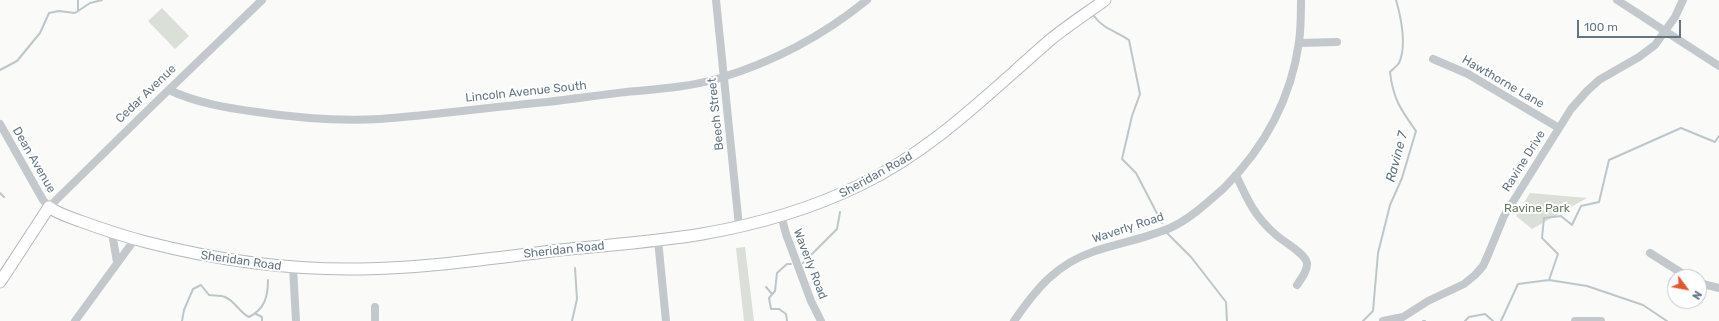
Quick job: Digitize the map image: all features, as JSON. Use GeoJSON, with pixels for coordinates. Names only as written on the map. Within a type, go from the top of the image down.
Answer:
{"type":"FeatureCollection","features":[{"type":"Feature","properties":{"kind":"street","name":"Cedar Avenue"},"geometry":{"type":"LineString","coordinates":[[49,207],[262,0]]}},
{"type":"Feature","properties":{"kind":"street","name":"Beech Street"},"geometry":{"type":"LineString","coordinates":[[716,0],[740,226]]}},
{"type":"Feature","properties":{"kind":"street","name":"Lincoln Avenue South"},"geometry":{"type":"LineString","coordinates":[[169,90],[186,98],[209,104],[255,112],[325,119],[379,119],[638,92],[683,86],[724,76],[770,59],[828,29],[867,0]]}},
{"type":"Feature","properties":{"kind":"street","name":"Sheridan Road"},"geometry":{"type":"LineString","coordinates":[[49,207],[60,214],[112,232],[187,252],[231,261],[292,267],[334,269],[407,267],[658,240],[740,226],[828,200],[863,184],[897,165],[946,131],[976,107],[1052,38],[1106,0]]}},
{"type":"Feature","properties":{"kind":"street","name":"Waverly Road"},"geometry":{"type":"LineString","coordinates":[[1014,321],[1033,293],[1049,276],[1071,262],[1094,251],[1170,228],[1187,218],[1216,195],[1236,176],[1255,153],[1276,118],[1293,75],[1299,42],[1301,0]]}},
{"type":"Feature","properties":{"kind":"street"},"geometry":{"type":"LineString","coordinates":[[1617,0],[1719,66]]}},
{"type":"Feature","properties":{"kind":"street","name":"Ravine Drive"},"geometry":{"type":"LineString","coordinates":[[1383,321],[1403,317],[1428,301],[1464,284],[1475,275],[1483,266],[1504,216],[1571,110],[1587,91],[1613,71],[1642,55],[1655,45],[1676,17],[1683,0]]}},
{"type":"Feature","properties":{"kind":"street"},"geometry":{"type":"LineString","coordinates":[[1299,42],[1337,42]]}},
{"type":"Feature","properties":{"kind":"street","name":"Hawthorne Lane"},"geometry":{"type":"LineString","coordinates":[[1433,59],[1468,74],[1559,128]]}},
{"type":"Feature","properties":{"kind":"street","name":"Dean Avenue"},"geometry":{"type":"LineString","coordinates":[[0,124],[43,200],[49,207]]}},
{"type":"Feature","properties":{"kind":"street"},"geometry":{"type":"LineString","coordinates":[[1236,176],[1257,216],[1274,234],[1302,255],[1306,260],[1307,268],[1297,285]]}},
{"type":"Feature","properties":{"kind":"street"},"geometry":{"type":"LineString","coordinates":[[0,282],[3,269],[49,207]]}},
{"type":"Feature","properties":{"kind":"street","name":"Waverly Road"},"geometry":{"type":"LineString","coordinates":[[781,215],[788,240],[820,321]]}},
{"type":"Feature","properties":{"kind":"street"},"geometry":{"type":"LineString","coordinates":[[112,232],[117,262]]}},
{"type":"Feature","properties":{"kind":"street"},"geometry":{"type":"LineString","coordinates":[[75,321],[135,239]]}},
{"type":"Feature","properties":{"kind":"street"},"geometry":{"type":"LineString","coordinates":[[658,240],[666,321]]}},
{"type":"Feature","properties":{"kind":"street"},"geometry":{"type":"LineString","coordinates":[[1650,253],[1675,269]]}},
{"type":"Feature","properties":{"kind":"street"},"geometry":{"type":"LineString","coordinates":[[292,267],[296,321]]}},
{"type":"Feature","properties":{"kind":"street"},"geometry":{"type":"LineString","coordinates":[[1707,285],[1719,288]]}},
{"type":"Feature","properties":{"kind":"street"},"geometry":{"type":"LineString","coordinates":[[375,308],[375,321]]}},
{"type":"Feature","properties":{"kind":"street"},"geometry":{"type":"LineString","coordinates":[[1575,321],[1602,321]]}},
{"type":"Feature","properties":{"kind":"green space"},"geometry":{"type":"Polygon","coordinates":[[[162,8],[189,36],[175,49],[148,21],[162,8]]]}},
{"type":"Feature","properties":{"kind":"green space","name":"Ravine Park"},"geometry":{"type":"Polygon","coordinates":[[[1530,193],[1587,198],[1532,229],[1516,216],[1530,193]]]}},
{"type":"Feature","properties":{"kind":"green space"},"geometry":{"type":"Polygon","coordinates":[[[745,247],[754,321],[744,321],[736,248],[745,247]]]}},
{"type":"Feature","properties":{"kind":"waterway"},"geometry":{"type":"LineString","coordinates":[[78,0],[78,11]]}},
{"type":"Feature","properties":{"kind":"waterway"},"geometry":{"type":"LineString","coordinates":[[0,70],[17,61],[40,33],[49,13],[59,11],[75,13],[90,3],[102,0]]}},
{"type":"Feature","properties":{"kind":"waterway","name":"Ravine 7"},"geometry":{"type":"LineString","coordinates":[[1363,321],[1373,311],[1378,253],[1390,205],[1402,178],[1416,131],[1398,104],[1391,81],[1390,72],[1399,63],[1403,48],[1400,15],[1396,0]]}},
{"type":"Feature","properties":{"kind":"waterway","name":"Ravine 7"},"geometry":{"type":"LineString","coordinates":[[1094,16],[1106,27],[1129,40],[1140,94],[1132,116],[1122,159],[1136,173],[1162,223]]}},
{"type":"Feature","properties":{"kind":"waterway","name":"Ravine 7"},"geometry":{"type":"LineString","coordinates":[[1501,321],[1518,284],[1549,280],[1558,254],[1542,238],[1544,218],[1561,216],[1572,225],[1581,206],[1599,202],[1609,160],[1681,128],[1715,142],[1719,136]]}},
{"type":"Feature","properties":{"kind":"waterway"},"geometry":{"type":"LineString","coordinates":[[0,193],[4,197]]}},
{"type":"Feature","properties":{"kind":"waterway"},"geometry":{"type":"LineString","coordinates":[[803,263],[837,229],[840,212]]}},
{"type":"Feature","properties":{"kind":"waterway","name":"Ravine 7"},"geometry":{"type":"LineString","coordinates":[[1167,233],[1191,257],[1226,302],[1227,321]]}},
{"type":"Feature","properties":{"kind":"waterway"},"geometry":{"type":"LineString","coordinates":[[787,321],[786,314],[779,309],[771,309],[769,298],[775,291],[777,273],[787,264],[791,264]]}},
{"type":"Feature","properties":{"kind":"waterway"},"geometry":{"type":"LineString","coordinates":[[572,321],[577,299],[575,268]]}},
{"type":"Feature","properties":{"kind":"waterway"},"geometry":{"type":"LineString","coordinates":[[182,321],[184,310],[193,289],[201,285],[209,295],[223,296],[229,299],[249,317],[262,306],[266,297],[268,280]]}},
{"type":"Feature","properties":{"kind":"waterway","name":"Ravine 7"},"geometry":{"type":"LineString","coordinates":[[1549,280],[1587,286],[1643,305],[1667,321]]}},
{"type":"Feature","properties":{"kind":"waterway"},"geometry":{"type":"LineString","coordinates":[[766,287],[772,294]]}},
{"type":"Feature","properties":{"kind":"waterway"},"geometry":{"type":"LineString","coordinates":[[256,314],[262,317],[262,321]]}},
{"type":"Feature","properties":{"kind":"waterway","name":"Ravine 7"},"geometry":{"type":"LineString","coordinates":[[1465,321],[1469,317],[1485,314],[1493,321]]}}]}
